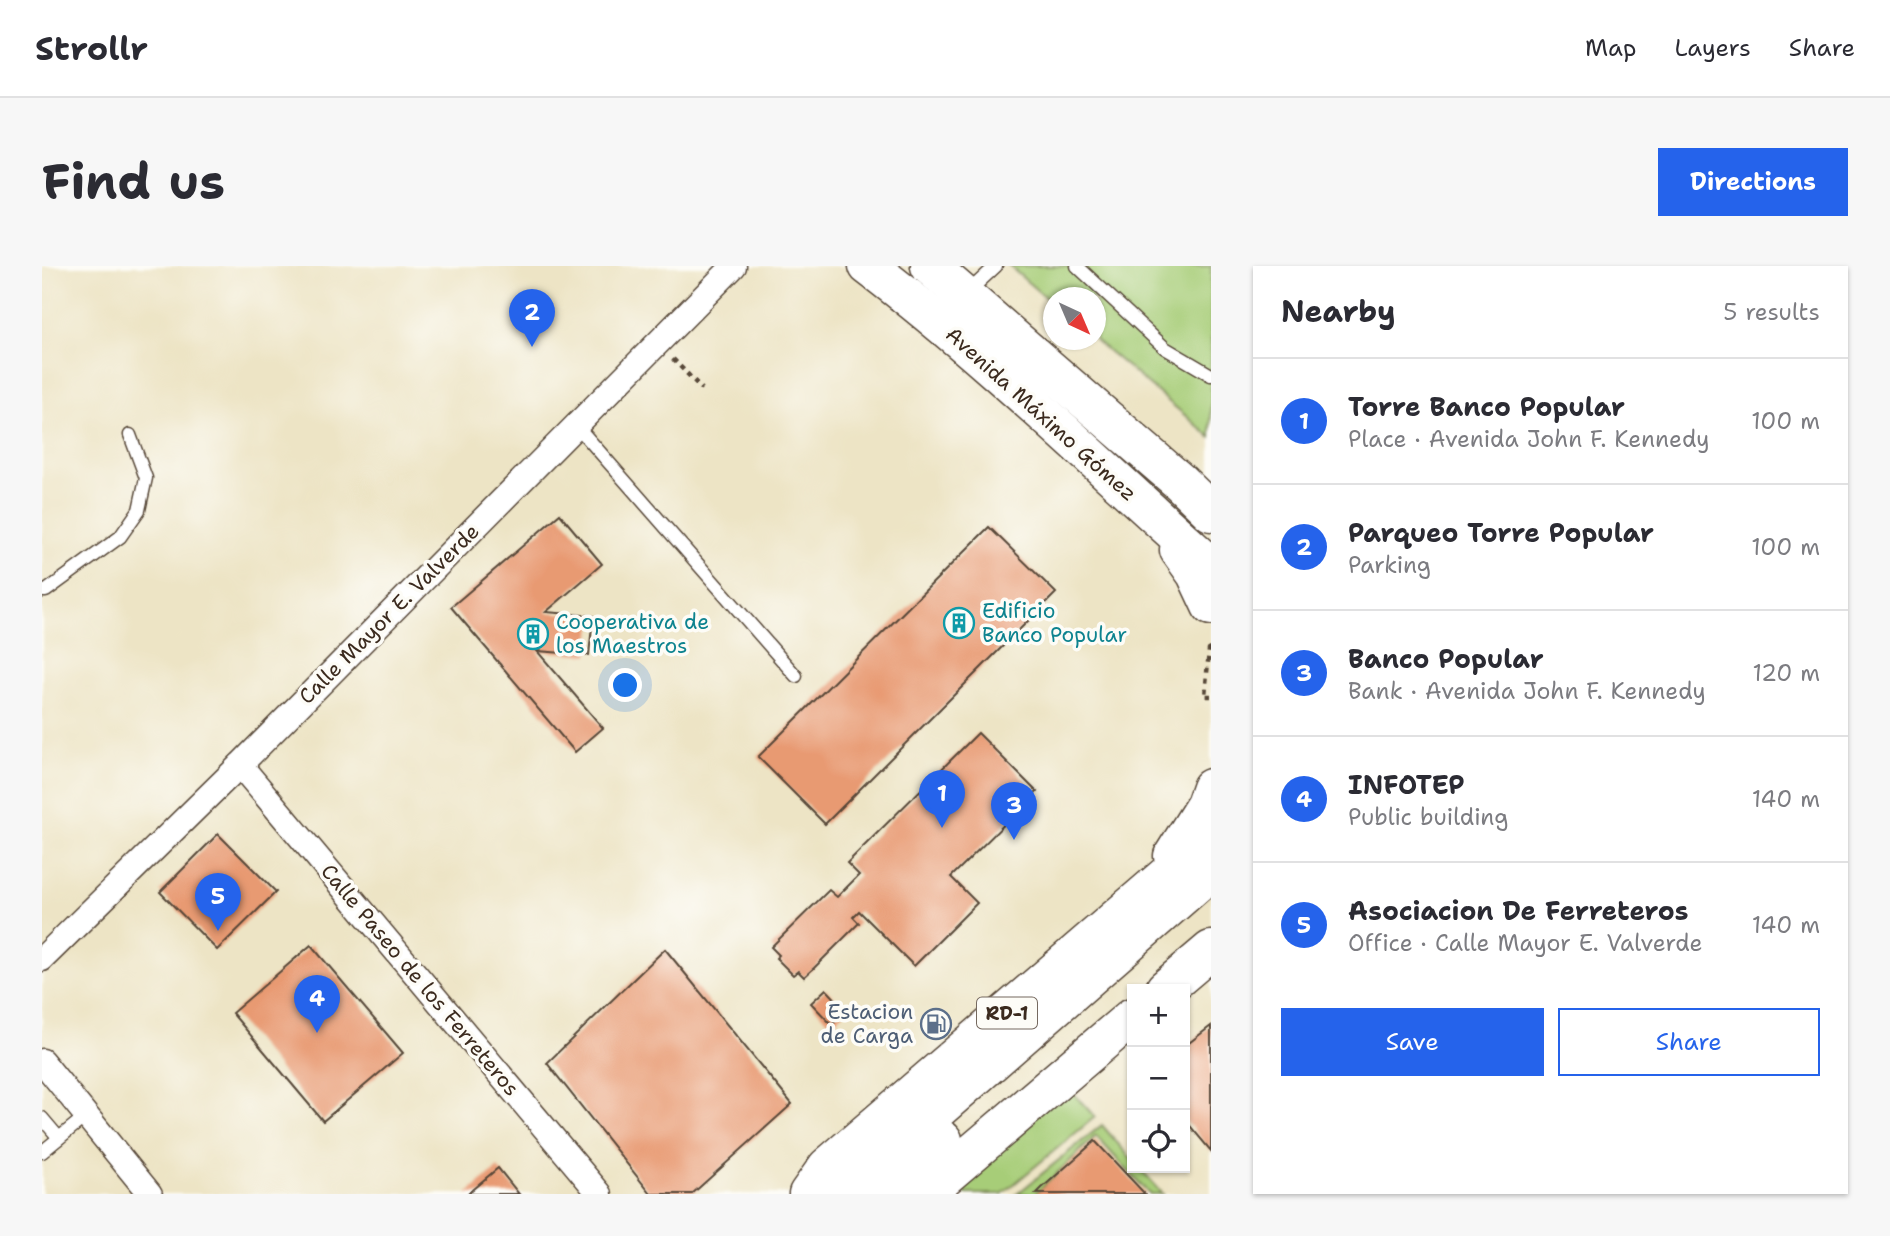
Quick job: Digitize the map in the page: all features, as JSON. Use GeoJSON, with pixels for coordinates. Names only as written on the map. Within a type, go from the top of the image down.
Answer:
{"type":"FeatureCollection","features":[{"type":"Feature","properties":{"kind":"main road","name":"Avenida Máximo Gómez"},"geometry":{"type":"LineString","coordinates":[[868,266],[906,295],[1050,419],[1211,566]]}},
{"type":"Feature","properties":{"kind":"main road","name":"Avenida Máximo Gómez"},"geometry":{"type":"LineString","coordinates":[[930,266],[1195,489],[1211,512]]}},
{"type":"Feature","properties":{"kind":"main road"},"geometry":{"type":"LineString","coordinates":[[1153,514],[1196,574],[1211,606]]}},
{"type":"Feature","properties":{"kind":"main road"},"geometry":{"type":"LineString","coordinates":[[1108,925],[1174,855],[1205,805],[1211,788]]}},
{"type":"Feature","properties":{"kind":"main road","name":"RD-1"},"geometry":{"type":"LineString","coordinates":[[808,1194],[827,1167],[1211,837]]}},
{"type":"Feature","properties":{"kind":"main road","name":"RD-1"},"geometry":{"type":"LineString","coordinates":[[834,1194],[855,1182],[1211,871]]}},
{"type":"Feature","properties":{"kind":"main road","name":"RD-1"},"geometry":{"type":"LineString","coordinates":[[882,1194],[1211,905]]}},
{"type":"Feature","properties":{"kind":"main road"},"geometry":{"type":"LineString","coordinates":[[1171,984],[1211,950]]}},
{"type":"Feature","properties":{"kind":"main road"},"geometry":{"type":"LineString","coordinates":[[1175,984],[1211,965]]}},
{"type":"Feature","properties":{"kind":"main road"},"geometry":{"type":"LineString","coordinates":[[924,1194],[1127,1021]]}},
{"type":"Feature","properties":{"kind":"street","name":"Calle Mayor E. Valverde"},"geometry":{"type":"LineString","coordinates":[[42,959],[240,765],[734,266]]}},
{"type":"Feature","properties":{"kind":"street","name":"Calle Paseo de los Ferreteros"},"geometry":{"type":"LineString","coordinates":[[240,765],[600,1194]]}},
{"type":"Feature","properties":{"kind":"street"},"geometry":{"type":"LineString","coordinates":[[42,1061],[150,1194]]}},
{"type":"Feature","properties":{"kind":"lane"},"geometry":{"type":"LineString","coordinates":[[965,296],[996,266]]}},
{"type":"Feature","properties":{"kind":"lane"},"geometry":{"type":"LineString","coordinates":[[1077,266],[1165,348],[1211,375]]}},
{"type":"Feature","properties":{"kind":"lane"},"geometry":{"type":"LineString","coordinates":[[576,425],[796,676]]}},
{"type":"Feature","properties":{"kind":"lane"},"geometry":{"type":"LineString","coordinates":[[42,591],[46,591],[120,537],[139,510],[146,478],[131,435]]}},
{"type":"Feature","properties":{"kind":"lane"},"geometry":{"type":"LineString","coordinates":[[42,1153],[86,1116]]}},
{"type":"Feature","properties":{"kind":"lane"},"geometry":{"type":"LineString","coordinates":[[42,1118],[59,1138]]}},
{"type":"Feature","properties":{"kind":"path"},"geometry":{"type":"LineString","coordinates":[[657,344],[702,389]]}},
{"type":"Feature","properties":{"kind":"path"},"geometry":{"type":"LineString","coordinates":[[1208,696],[1211,649]]}},
{"type":"Feature","properties":{"kind":"green space"},"geometry":{"type":"Polygon","coordinates":[[[1009,266],[1211,266],[1211,437],[1106,349],[1106,287],[1043,287],[1043,295],[1009,266]]]}},
{"type":"Feature","properties":{"kind":"green space"},"geometry":{"type":"Polygon","coordinates":[[[1063,1082],[1095,1117],[1002,1194],[932,1194],[1063,1082]]]}},
{"type":"Feature","properties":{"kind":"green space"},"geometry":{"type":"Polygon","coordinates":[[[1102,1125],[1127,1154],[1127,1170],[1096,1136],[1035,1194],[1017,1194],[1102,1125]]]}},
{"type":"Feature","properties":{"kind":"green space"},"geometry":{"type":"Polygon","coordinates":[[[1130,1173],[1143,1173],[1162,1194],[1149,1194],[1130,1173]]]}},
{"type":"Feature","properties":{"kind":"building","name":"Cooperativa de los Maestros"},"geometry":{"type":"Polygon","coordinates":[[[560,514],[602,564],[546,612],[593,616],[589,655],[537,651],[603,728],[575,752],[451,607],[560,514]]]}},
{"type":"Feature","properties":{"kind":"building"},"geometry":{"type":"Polygon","coordinates":[[[989,527],[1056,593],[825,824],[758,757],[989,527]]]}},
{"type":"Feature","properties":{"kind":"building"},"geometry":{"type":"Polygon","coordinates":[[[978,733],[1037,792],[951,877],[977,903],[914,966],[859,911],[853,917],[859,923],[814,968],[804,977],[798,971],[793,975],[776,958],[779,955],[771,947],[829,890],[837,897],[859,875],[847,863],[978,733]]]}},
{"type":"Feature","properties":{"kind":"building"},"geometry":{"type":"Polygon","coordinates":[[[218,834],[276,892],[217,950],[160,892],[218,834]]]}},
{"type":"Feature","properties":{"kind":"building"},"geometry":{"type":"Polygon","coordinates":[[[311,945],[403,1053],[323,1121],[232,1013],[311,945]]]}},
{"type":"Feature","properties":{"kind":"building"},"geometry":{"type":"Polygon","coordinates":[[[665,949],[792,1104],[692,1194],[651,1194],[547,1063],[665,949]]]}},
{"type":"Feature","properties":{"kind":"building"},"geometry":{"type":"Polygon","coordinates":[[[826,989],[846,1010],[832,1025],[811,1003],[826,989]]]}},
{"type":"Feature","properties":{"kind":"building"},"geometry":{"type":"Polygon","coordinates":[[[1211,1026],[1211,1151],[1190,1126],[1190,1042],[1211,1026]]]}},
{"type":"Feature","properties":{"kind":"building"},"geometry":{"type":"Polygon","coordinates":[[[1095,1141],[1145,1194],[1036,1194],[1042,1188],[1095,1141]]]}},
{"type":"Feature","properties":{"kind":"building"},"geometry":{"type":"Polygon","coordinates":[[[498,1168],[519,1194],[467,1194],[498,1168]]]}},
{"type":"Feature","properties":{"kind":"place","name":"Parqueo Torre Popular"},"geometry":{"type":"Point","coordinates":[532,347]}},
{"type":"Feature","properties":{"kind":"place","name":"Edificio Banco Popular"},"geometry":{"type":"Point","coordinates":[959,623]}},
{"type":"Feature","properties":{"kind":"place","name":"Cooperativa de los Maestros"},"geometry":{"type":"Point","coordinates":[533,634]}},
{"type":"Feature","properties":{"kind":"place","name":"Torre Banco Popular"},"geometry":{"type":"Point","coordinates":[942,828]}},
{"type":"Feature","properties":{"kind":"place","name":"Banco Popular"},"geometry":{"type":"Point","coordinates":[1014,840]}},
{"type":"Feature","properties":{"kind":"place","name":"Asociacion De Ferreteros"},"geometry":{"type":"Point","coordinates":[218,931]}},
{"type":"Feature","properties":{"kind":"place","name":"Estacion de Carga"},"geometry":{"type":"Point","coordinates":[936,1024]}},
{"type":"Feature","properties":{"kind":"place","name":"INFOTEP"},"geometry":{"type":"Point","coordinates":[317,1033]}}]}
